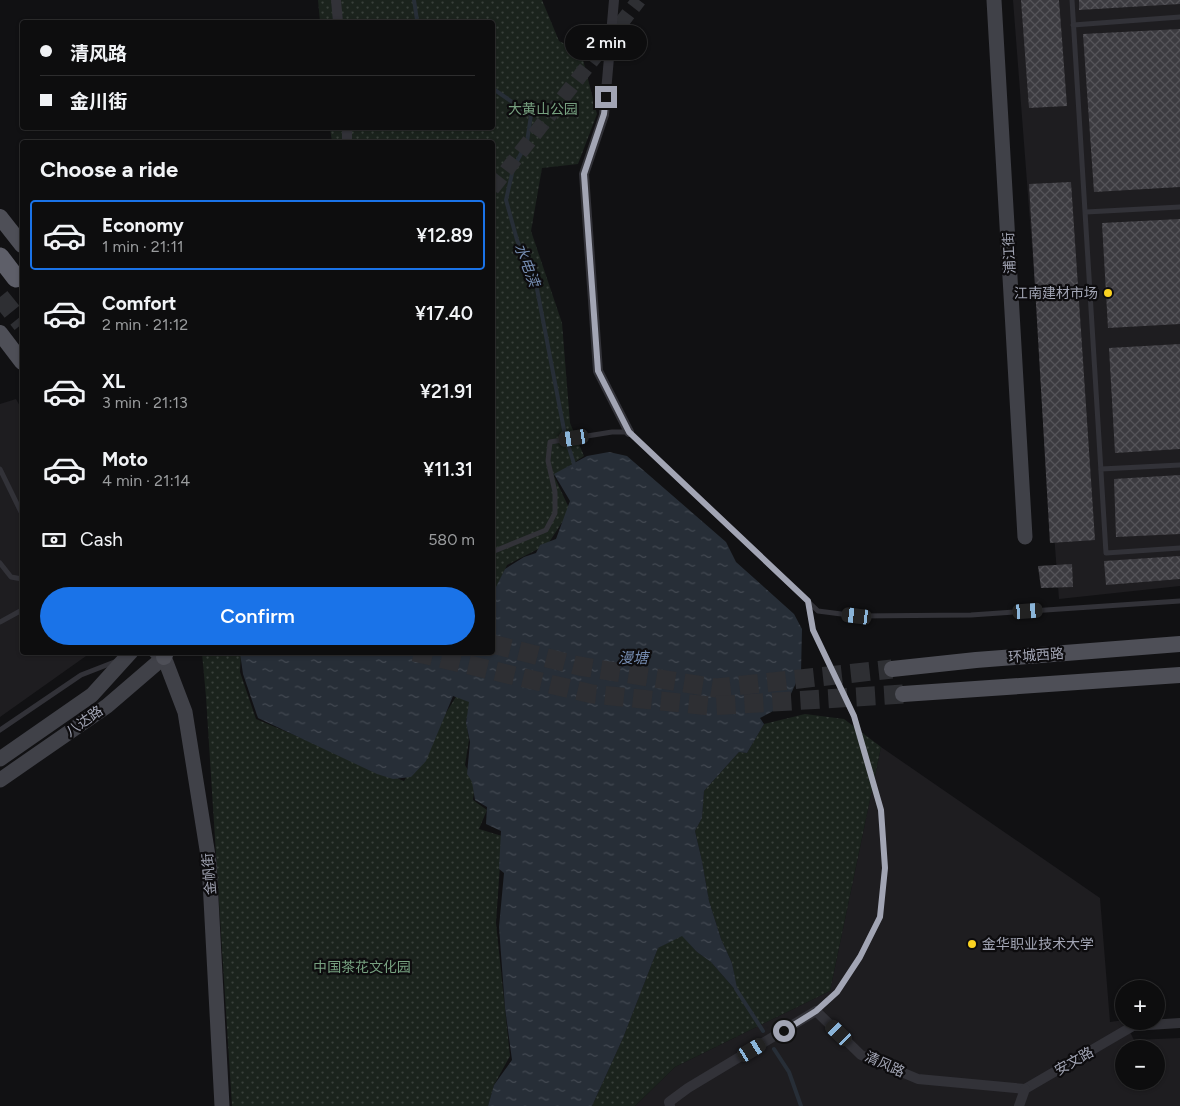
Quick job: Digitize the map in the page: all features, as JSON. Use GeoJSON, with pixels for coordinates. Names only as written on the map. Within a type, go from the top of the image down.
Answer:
{"type":"FeatureCollection","features":[{"type":"Feature","properties":{"kind":"highway"},"geometry":{"type":"LineString","coordinates":[[0,257],[16,278]]}},
{"type":"Feature","properties":{"kind":"main road"},"geometry":{"type":"LineString","coordinates":[[0,216],[20,242]]}},
{"type":"Feature","properties":{"kind":"main road"},"geometry":{"type":"LineString","coordinates":[[0,333],[20,359]]}},
{"type":"Feature","properties":{"kind":"main road","name":"环城西路"},"geometry":{"type":"LineString","coordinates":[[892,669],[976,660],[1180,644]]}},
{"type":"Feature","properties":{"kind":"main road"},"geometry":{"type":"LineString","coordinates":[[903,694],[1180,675]]}},
{"type":"Feature","properties":{"kind":"street"},"geometry":{"type":"LineString","coordinates":[[336,0],[338,20]]}},
{"type":"Feature","properties":{"kind":"street"},"geometry":{"type":"LineString","coordinates":[[614,0],[604,114],[584,174],[598,371],[629,432]]}},
{"type":"Feature","properties":{"kind":"street","name":"浦江街"},"geometry":{"type":"LineString","coordinates":[[994,0],[1026,536]]}},
{"type":"Feature","properties":{"kind":"street"},"geometry":{"type":"LineString","coordinates":[[0,759],[92,695],[129,655]]}},
{"type":"Feature","properties":{"kind":"street","name":"八达路"},"geometry":{"type":"LineString","coordinates":[[0,780],[107,706],[161,655]]}},
{"type":"Feature","properties":{"kind":"street","name":"金帆街"},"geometry":{"type":"LineString","coordinates":[[162,655],[185,712],[209,862],[222,1106]]}},
{"type":"Feature","properties":{"kind":"street"},"geometry":{"type":"LineString","coordinates":[[670,1106],[669,1102],[688,1088],[816,1011]]}},
{"type":"Feature","properties":{"kind":"street","name":"清风路"},"geometry":{"type":"LineString","coordinates":[[816,1011],[861,1055],[918,1079],[1026,1089]]}},
{"type":"Feature","properties":{"kind":"street","name":"安文路"},"geometry":{"type":"LineString","coordinates":[[1026,1089],[1133,1026],[1180,1023]]}},
{"type":"Feature","properties":{"kind":"street"},"geometry":{"type":"LineString","coordinates":[[1019,1106],[1026,1089]]}},
{"type":"Feature","properties":{"kind":"lane"},"geometry":{"type":"LineString","coordinates":[[1072,0],[1106,553],[1180,548]]}},
{"type":"Feature","properties":{"kind":"lane"},"geometry":{"type":"LineString","coordinates":[[1073,25],[1180,17]]}},
{"type":"Feature","properties":{"kind":"lane"},"geometry":{"type":"LineString","coordinates":[[1086,212],[1180,207]]}},
{"type":"Feature","properties":{"kind":"lane"},"geometry":{"type":"LineString","coordinates":[[495,551],[546,530],[555,514],[555,492],[548,461],[550,442],[612,432],[629,432],[818,611],[857,616],[971,615],[1180,601]]}},
{"type":"Feature","properties":{"kind":"lane"},"geometry":{"type":"LineString","coordinates":[[1101,469],[1180,465]]}},
{"type":"Feature","properties":{"kind":"lane"},"geometry":{"type":"LineString","coordinates":[[0,469],[20,510]]}},
{"type":"Feature","properties":{"kind":"lane"},"geometry":{"type":"LineString","coordinates":[[0,563],[11,577],[20,579]]}},
{"type":"Feature","properties":{"kind":"lane"},"geometry":{"type":"LineString","coordinates":[[808,601],[813,630],[857,725],[881,810],[885,868],[880,917],[860,957],[837,992],[816,1011]]}},
{"type":"Feature","properties":{"kind":"lane"},"geometry":{"type":"LineString","coordinates":[[0,622],[20,611]]}},
{"type":"Feature","properties":{"kind":"lane"},"geometry":{"type":"LineString","coordinates":[[0,729],[81,675],[129,655]]}},
{"type":"Feature","properties":{"kind":"shaded area","name":"江南建材市场"},"geometry":{"type":"Polygon","coordinates":[[[1013,0],[1180,0],[1180,586],[1059,599],[1013,0]]]}},
{"type":"Feature","properties":{"kind":"shaded area"},"geometry":{"type":"Polygon","coordinates":[[[16,399],[20,406],[20,655],[87,655],[0,717],[0,404],[16,399]]]}},
{"type":"Feature","properties":{"kind":"shaded area","name":"金华职业技术大学"},"geometry":{"type":"Polygon","coordinates":[[[881,747],[1100,898],[1110,1022],[1115,1021],[1115,1030],[1129,1030],[1134,1040],[1180,1038],[1180,1106],[635,1106],[675,1067],[830,991],[881,747]]]}},
{"type":"Feature","properties":{"kind":"green space","name":"大黄山公园"},"geometry":{"type":"Polygon","coordinates":[[[318,0],[542,0],[559,41],[581,52],[597,114],[578,164],[542,168],[531,231],[562,323],[570,423],[584,456],[554,476],[570,510],[548,544],[507,565],[495,591],[495,140],[332,140],[330,130],[495,130],[495,20],[320,20],[318,0]]]}},
{"type":"Feature","properties":{"kind":"green space","name":"中国茶花文化园"},"geometry":{"type":"Polygon","coordinates":[[[202,655],[241,655],[240,672],[256,719],[404,781],[457,695],[471,699],[466,721],[469,740],[465,765],[475,784],[473,800],[487,810],[479,829],[502,836],[496,923],[510,1056],[494,1085],[488,1106],[232,1106],[202,655]]]}},
{"type":"Feature","properties":{"kind":"green space"},"geometry":{"type":"Polygon","coordinates":[[[805,714],[844,719],[881,747],[830,991],[675,1067],[635,1106],[592,1106],[623,1038],[658,948],[682,935],[697,952],[711,962],[737,992],[732,963],[721,939],[709,901],[695,831],[702,818],[704,791],[739,752],[747,753],[764,724],[805,714]]]}},
{"type":"Feature","properties":{"kind":"water","name":"漫塘"},"geometry":{"type":"Polygon","coordinates":[[[609,452],[627,456],[726,542],[736,562],[794,614],[802,629],[801,672],[784,709],[777,709],[760,718],[764,724],[747,753],[739,752],[704,791],[702,818],[695,831],[709,901],[721,939],[732,963],[738,993],[711,962],[697,952],[682,936],[658,948],[623,1038],[592,1106],[488,1106],[494,1085],[512,1060],[505,1008],[499,927],[504,873],[499,869],[501,831],[486,824],[487,807],[475,800],[472,782],[467,774],[470,742],[466,723],[469,702],[453,696],[426,761],[411,777],[393,779],[377,774],[258,718],[243,674],[240,655],[495,655],[495,589],[505,569],[524,557],[536,553],[540,545],[556,539],[570,501],[554,474],[587,456],[609,452]]]}},
{"type":"Feature","properties":{"kind":"building"},"geometry":{"type":"Polygon","coordinates":[[[1021,0],[1059,0],[1067,106],[1029,108],[1021,0]]]}},
{"type":"Feature","properties":{"kind":"building"},"geometry":{"type":"Polygon","coordinates":[[[1079,0],[1180,0],[1180,4],[1079,10],[1079,0]]]}},
{"type":"Feature","properties":{"kind":"building"},"geometry":{"type":"Polygon","coordinates":[[[1180,29],[1180,187],[1094,192],[1083,34],[1180,29]]]}},
{"type":"Feature","properties":{"kind":"building"},"geometry":{"type":"Polygon","coordinates":[[[1071,182],[1095,540],[1050,543],[1029,184],[1071,182]]]}},
{"type":"Feature","properties":{"kind":"building"},"geometry":{"type":"Polygon","coordinates":[[[1180,219],[1180,324],[1108,328],[1102,223],[1180,219]]]}},
{"type":"Feature","properties":{"kind":"building"},"geometry":{"type":"Polygon","coordinates":[[[1180,344],[1180,449],[1115,453],[1109,348],[1180,344]]]}},
{"type":"Feature","properties":{"kind":"building"},"geometry":{"type":"Polygon","coordinates":[[[1180,475],[1180,534],[1116,537],[1114,479],[1180,475]]]}},
{"type":"Feature","properties":{"kind":"building"},"geometry":{"type":"Polygon","coordinates":[[[1180,556],[1180,579],[1106,585],[1104,561],[1180,556]]]}},
{"type":"Feature","properties":{"kind":"building"},"geometry":{"type":"Polygon","coordinates":[[[1072,564],[1073,587],[1041,588],[1038,566],[1072,564]]]}},
{"type":"Feature","properties":{"kind":"waterway","name":"水电渎"},"geometry":{"type":"LineString","coordinates":[[414,0],[417,20]]}},
{"type":"Feature","properties":{"kind":"waterway","name":"水电渎"},"geometry":{"type":"LineString","coordinates":[[495,90],[531,115],[527,142],[513,169],[506,200],[517,240],[537,289],[565,435],[575,467]]}},
{"type":"Feature","properties":{"kind":"waterway"},"geometry":{"type":"LineString","coordinates":[[736,989],[763,1031]]}},
{"type":"Feature","properties":{"kind":"waterway","name":"水电渎"},"geometry":{"type":"LineString","coordinates":[[774,1049],[789,1072],[801,1106]]}},
{"type":"Feature","properties":{"kind":"tunnel"},"geometry":{"type":"LineString","coordinates":[[495,185],[639,0]]}},
{"type":"Feature","properties":{"kind":"tunnel"},"geometry":{"type":"LineString","coordinates":[[0,297],[20,322]]}},
{"type":"Feature","properties":{"kind":"tunnel"},"geometry":{"type":"LineString","coordinates":[[495,645],[579,666],[716,688],[892,669]]}},
{"type":"Feature","properties":{"kind":"tunnel"},"geometry":{"type":"LineString","coordinates":[[427,655],[592,694],[710,706],[903,694]]}},
{"type":"Feature","properties":{"kind":"place","name":"江南建材市场"},"geometry":{"type":"Point","coordinates":[1108,293]}},
{"type":"Feature","properties":{"kind":"place","name":"金华职业技术大学"},"geometry":{"type":"Point","coordinates":[972,944]}},
{"type":"Feature","properties":{"kind":"route"},"geometry":{"type":"LineString","coordinates":[[606,97],[604,114],[584,174],[598,371],[629,432],[808,601],[813,630],[854,716],[881,810],[885,868],[880,917],[860,957],[837,992],[816,1011],[784,1031]]}}]}
